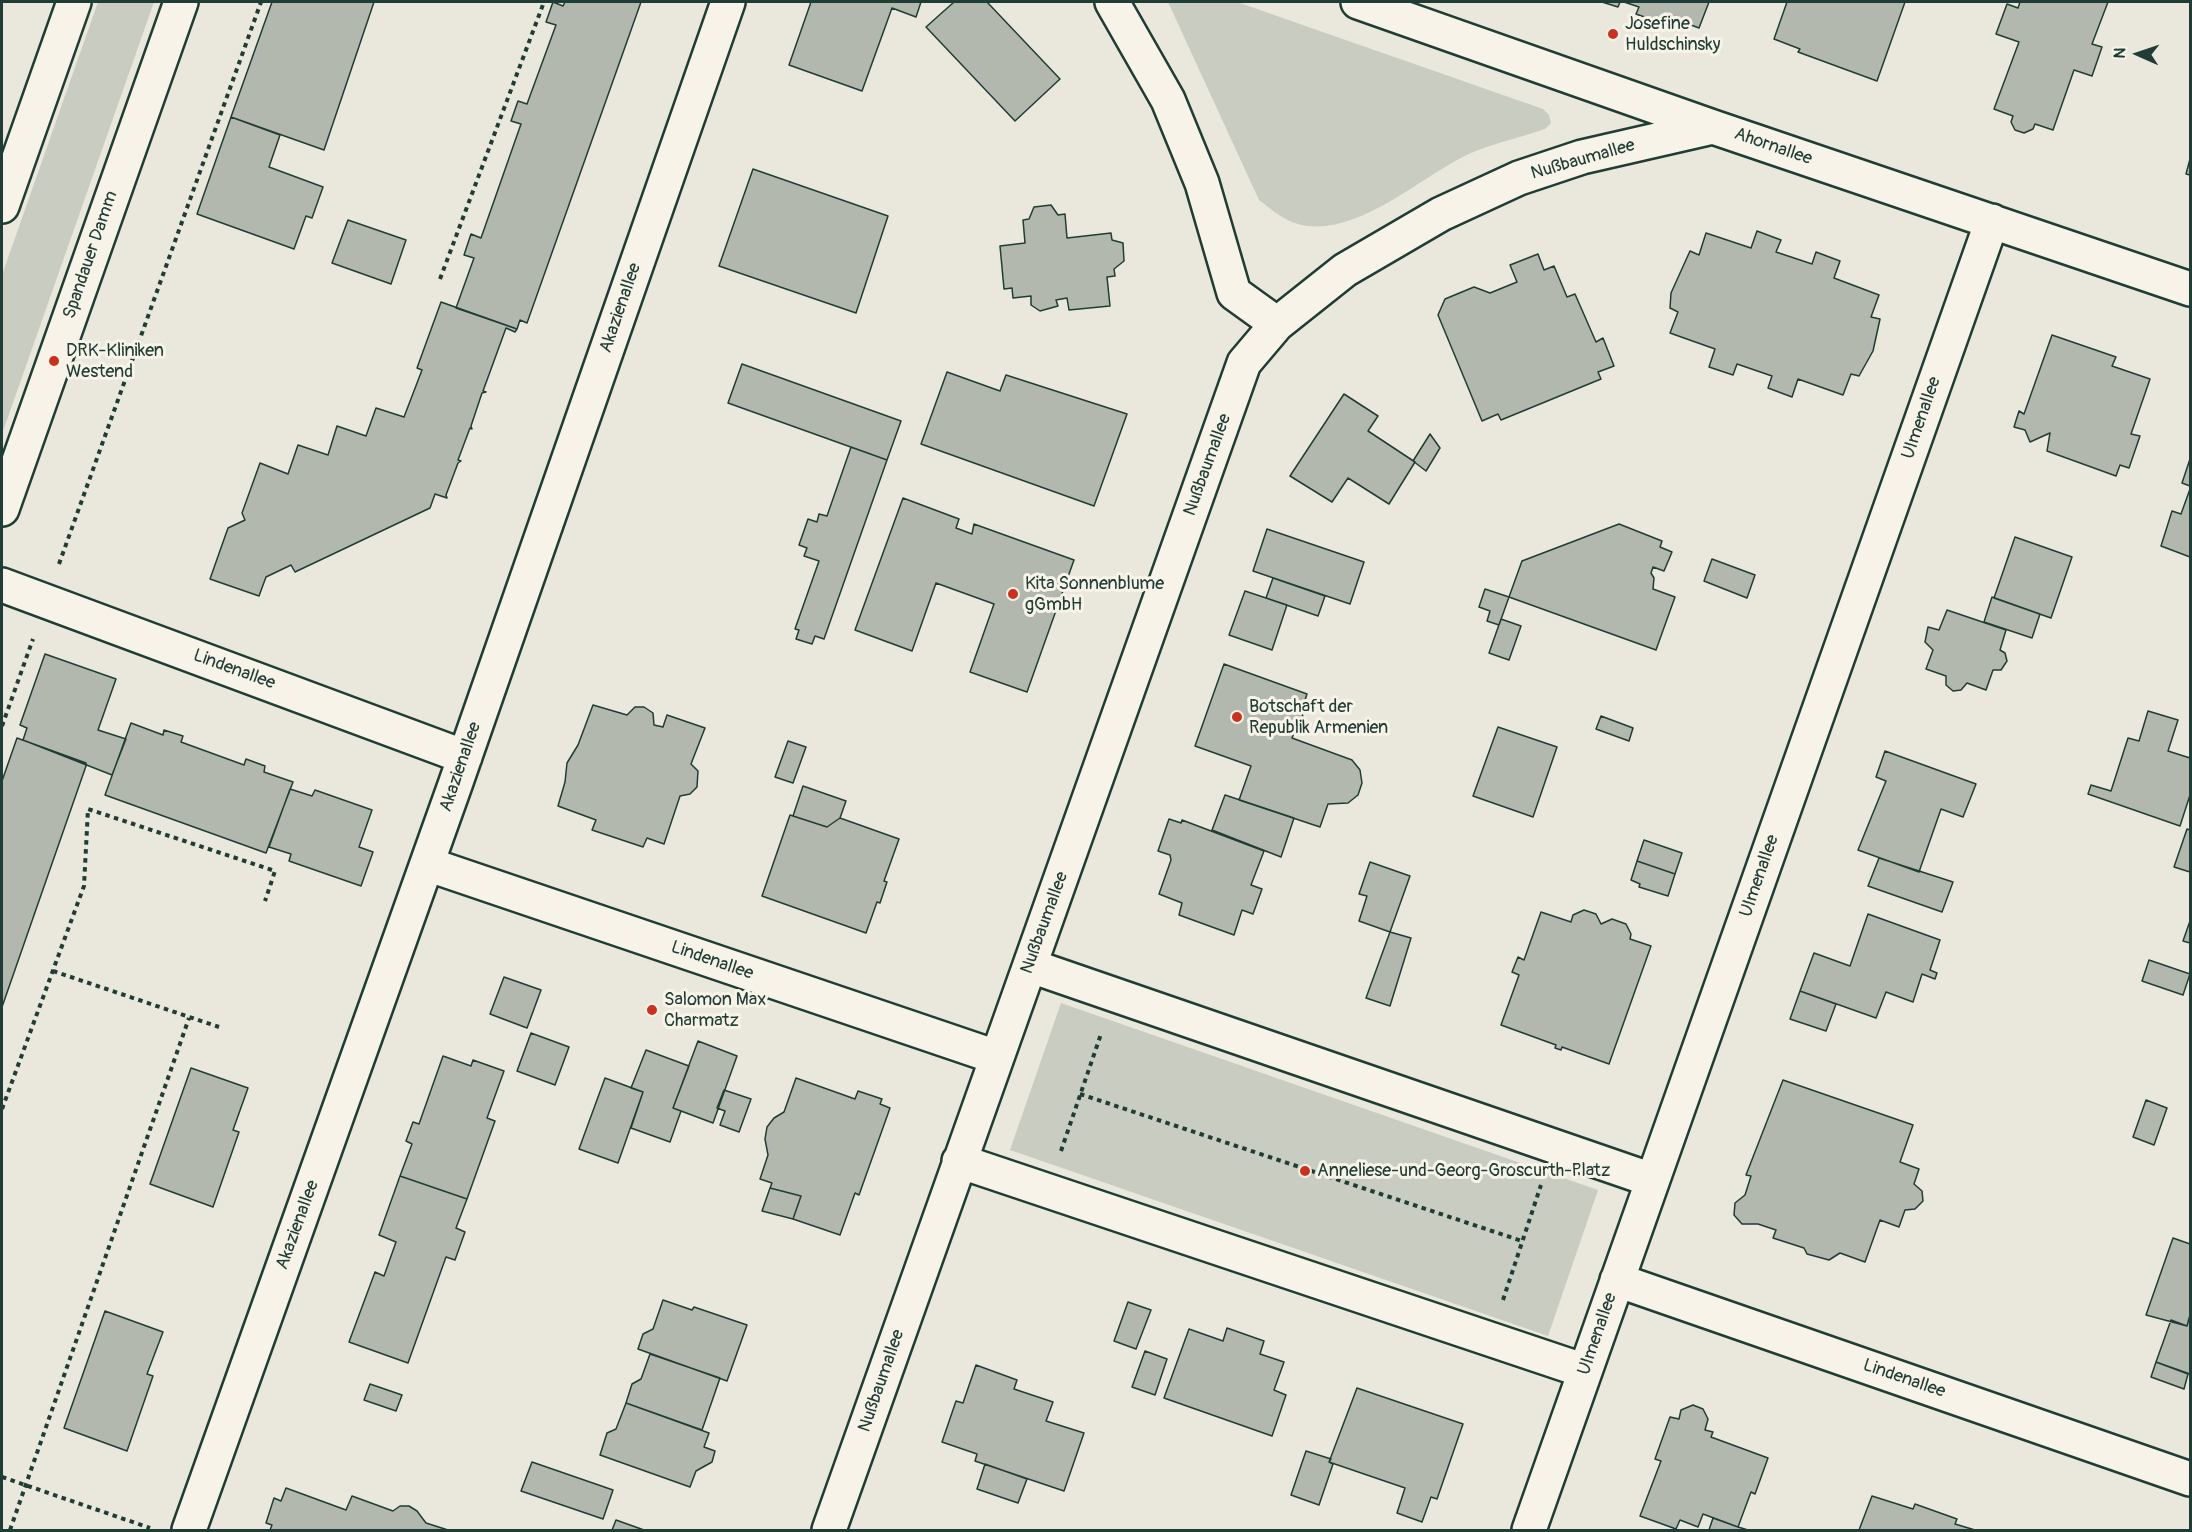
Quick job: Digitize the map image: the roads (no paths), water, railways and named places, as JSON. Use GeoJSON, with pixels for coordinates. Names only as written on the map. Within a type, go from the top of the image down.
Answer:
{"type":"FeatureCollection","features":[{"type":"Feature","properties":{"kind":"street"},"geometry":{"type":"LineString","coordinates":[[2,206],[74,2]]}},
{"type":"Feature","properties":{"kind":"street","name":"Spandauer Damm"},"geometry":{"type":"LineString","coordinates":[[2,510],[181,2]]}},
{"type":"Feature","properties":{"kind":"street","name":"Akazienallee"},"geometry":{"type":"LineString","coordinates":[[189,1530],[465,757],[728,2]]}},
{"type":"Feature","properties":{"kind":"street"},"geometry":{"type":"LineString","coordinates":[[1112,2],[1168,100],[1202,183],[1234,292],[1277,324]]}},
{"type":"Feature","properties":{"kind":"street","name":"Ahornallee"},"geometry":{"type":"LineString","coordinates":[[1358,2],[1713,127],[2190,289]]}},
{"type":"Feature","properties":{"kind":"street","name":"Nußbaumallee"},"geometry":{"type":"LineString","coordinates":[[829,1530],[1244,363],[1277,324],[1345,270],[1441,214],[1519,178],[1582,157],[1713,127]]}},
{"type":"Feature","properties":{"kind":"street","name":"Ulmenallee"},"geometry":{"type":"LineString","coordinates":[[1529,1530],[1992,221]]}},
{"type":"Feature","properties":{"kind":"street","name":"Lindenallee"},"geometry":{"type":"LineString","coordinates":[[2,585],[465,757]]}},
{"type":"Feature","properties":{"kind":"street","name":"Lindenallee"},"geometry":{"type":"LineString","coordinates":[[427,864],[996,1058]]}},
{"type":"Feature","properties":{"kind":"street"},"geometry":{"type":"LineString","coordinates":[[1031,966],[1652,1180]]}},
{"type":"Feature","properties":{"kind":"street"},"geometry":{"type":"LineString","coordinates":[[959,1161],[1585,1371]]}},
{"type":"Feature","properties":{"kind":"street","name":"Lindenallee"},"geometry":{"type":"LineString","coordinates":[[1617,1280],[2190,1479]]}},
{"type":"Feature","properties":{"kind":"place","name":"Josefine Huldschinsky"},"geometry":{"type":"Point","coordinates":[1613,34]}},
{"type":"Feature","properties":{"kind":"place","name":"DRK-Kliniken Westend"},"geometry":{"type":"Point","coordinates":[54,361]}},
{"type":"Feature","properties":{"kind":"place","name":"Kita Sonnenblume gGmbH"},"geometry":{"type":"Point","coordinates":[1013,594]}},
{"type":"Feature","properties":{"kind":"place","name":"Botschaft der Republik Armenien"},"geometry":{"type":"Point","coordinates":[1237,717]}},
{"type":"Feature","properties":{"kind":"place","name":"Salomon Max Charmatz"},"geometry":{"type":"Point","coordinates":[652,1010]}},
{"type":"Feature","properties":{"kind":"place","name":"Anneliese-und-Georg-Groscurth-Platz"},"geometry":{"type":"Point","coordinates":[1305,1171]}}]}
